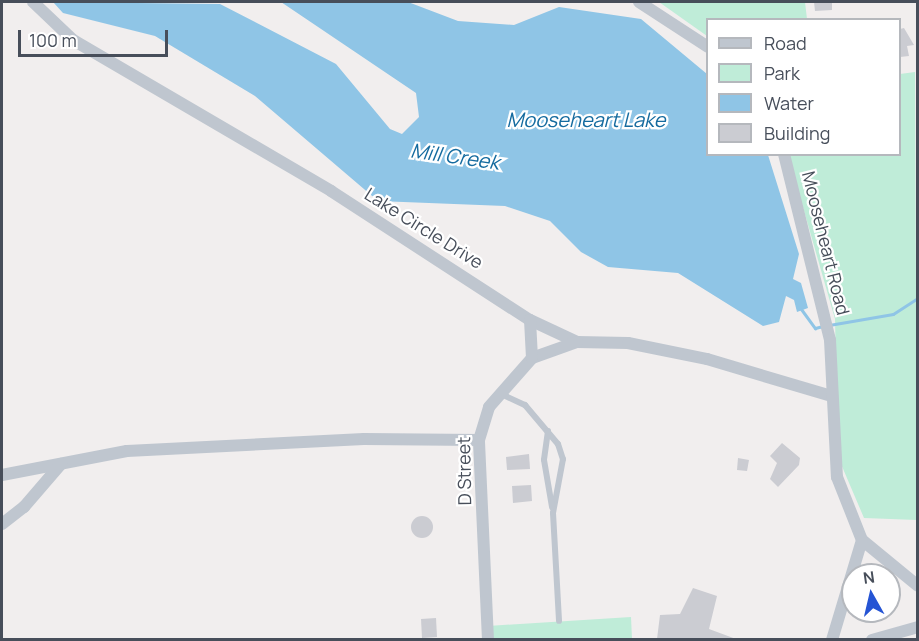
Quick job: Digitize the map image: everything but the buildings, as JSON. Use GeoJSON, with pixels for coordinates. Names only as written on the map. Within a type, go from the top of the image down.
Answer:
{"type":"FeatureCollection","features":[{"type":"Feature","properties":{"kind":"street","name":"Lake Circle Drive"},"geometry":{"type":"LineString","coordinates":[[33,2],[74,40],[332,191],[530,320],[577,342],[628,343],[707,359],[831,396]]}},
{"type":"Feature","properties":{"kind":"street"},"geometry":{"type":"LineString","coordinates":[[639,2],[706,46]]}},
{"type":"Feature","properties":{"kind":"street","name":"Mooseheart Road"},"geometry":{"type":"LineString","coordinates":[[785,156],[824,307],[830,340],[833,459],[862,540]]}},
{"type":"Feature","properties":{"kind":"street"},"geometry":{"type":"LineString","coordinates":[[530,320],[532,358],[577,342]]}},
{"type":"Feature","properties":{"kind":"street","name":"D Street"},"geometry":{"type":"LineString","coordinates":[[488,639],[479,441],[498,393],[532,358]]}},
{"type":"Feature","properties":{"kind":"street"},"geometry":{"type":"LineString","coordinates":[[2,475],[127,452],[364,440],[479,441]]}},
{"type":"Feature","properties":{"kind":"street"},"geometry":{"type":"LineString","coordinates":[[2,524],[24,507],[61,464]]}},
{"type":"Feature","properties":{"kind":"street"},"geometry":{"type":"LineString","coordinates":[[832,639],[862,540],[918,586]]}},
{"type":"Feature","properties":{"kind":"street"},"geometry":{"type":"LineString","coordinates":[[872,639],[918,627]]}},
{"type":"Feature","properties":{"kind":"lane"},"geometry":{"type":"LineString","coordinates":[[498,393],[525,405],[548,431],[563,459],[553,513]]}},
{"type":"Feature","properties":{"kind":"lane"},"geometry":{"type":"LineString","coordinates":[[548,431],[544,460],[553,513],[559,621]]}},
{"type":"Feature","properties":{"kind":"green space"},"geometry":{"type":"Polygon","coordinates":[[[659,2],[805,2],[807,18],[706,18],[706,35],[659,2]]]}},
{"type":"Feature","properties":{"kind":"green space"},"geometry":{"type":"Polygon","coordinates":[[[915,72],[917,520],[864,518],[838,457],[835,319],[788,156],[901,156],[901,74],[915,72]]]}},
{"type":"Feature","properties":{"kind":"green space"},"geometry":{"type":"Polygon","coordinates":[[[631,617],[632,639],[488,639],[488,626],[631,617]]]}},
{"type":"Feature","properties":{"kind":"water","name":"Mooseheart Lake"},"geometry":{"type":"Polygon","coordinates":[[[53,2],[220,4],[336,64],[390,129],[402,134],[419,117],[416,93],[281,2],[408,2],[458,21],[514,25],[559,7],[641,19],[706,73],[706,156],[768,156],[799,254],[793,279],[801,283],[808,308],[797,312],[794,300],[786,296],[779,322],[763,326],[678,273],[608,267],[581,252],[550,221],[505,206],[378,201],[255,96],[155,36],[63,13],[53,2]]]}},
{"type":"Feature","properties":{"kind":"waterway"},"geometry":{"type":"LineString","coordinates":[[829,325],[893,314],[918,298]]}},
{"type":"Feature","properties":{"kind":"waterway"},"geometry":{"type":"LineString","coordinates":[[801,309],[815,328],[823,326]]}},
{"type":"Feature","properties":{"kind":"water label","name":"Mill Creek"},"geometry":{"type":"Point","coordinates":[455,156]}}]}
